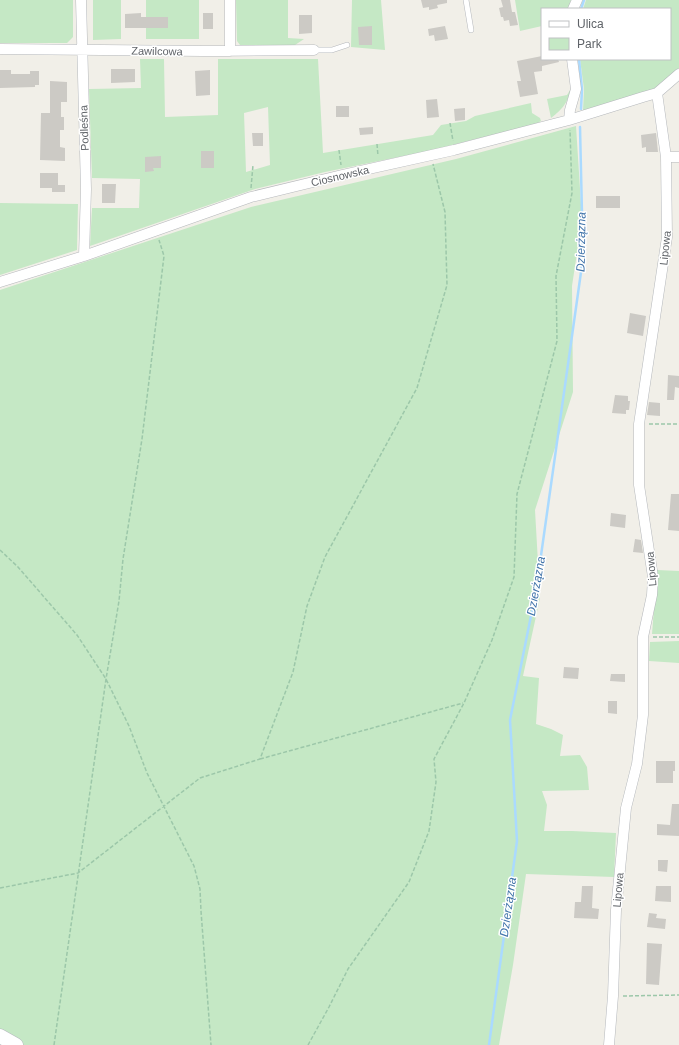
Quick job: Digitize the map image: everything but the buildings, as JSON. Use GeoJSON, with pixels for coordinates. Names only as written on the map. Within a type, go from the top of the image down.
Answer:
{"type":"FeatureCollection","features":[{"type":"Feature","properties":{"kind":"main road"},"geometry":{"type":"LineString","coordinates":[[0,1036],[16,1045]]}},
{"type":"Feature","properties":{"kind":"street","name":"Podleśna"},"geometry":{"type":"LineString","coordinates":[[81,0],[86,189],[84,256]]}},
{"type":"Feature","properties":{"kind":"street"},"geometry":{"type":"LineString","coordinates":[[230,0],[230,51]]}},
{"type":"Feature","properties":{"kind":"street","name":"Zawilcowa"},"geometry":{"type":"LineString","coordinates":[[0,49],[230,51],[314,50]]}},
{"type":"Feature","properties":{"kind":"street"},"geometry":{"type":"LineString","coordinates":[[569,120],[570,110],[576,89],[572,60]]}},
{"type":"Feature","properties":{"kind":"street","name":"Ciosnowska"},"geometry":{"type":"LineString","coordinates":[[0,282],[84,256],[251,197],[342,175],[431,156],[569,120],[657,93],[679,74]]}},
{"type":"Feature","properties":{"kind":"street","name":"Lipowa"},"geometry":{"type":"LineString","coordinates":[[609,1045],[613,996],[616,910],[626,808],[637,764],[643,716],[643,637],[652,595],[654,577],[639,485],[639,424],[667,237],[666,157],[657,93]]}},
{"type":"Feature","properties":{"kind":"street"},"geometry":{"type":"LineString","coordinates":[[666,157],[679,157]]}},
{"type":"Feature","properties":{"kind":"lane"},"geometry":{"type":"LineString","coordinates":[[466,0],[471,30]]}},
{"type":"Feature","properties":{"kind":"lane"},"geometry":{"type":"LineString","coordinates":[[314,50],[332,50],[347,45]]}},
{"type":"Feature","properties":{"kind":"path"},"geometry":{"type":"LineString","coordinates":[[308,1045],[348,969],[409,882],[429,831],[436,782],[434,759],[464,703],[492,640],[514,577],[517,494],[557,341],[556,276],[572,193],[569,120]]}},
{"type":"Feature","properties":{"kind":"path"},"geometry":{"type":"LineString","coordinates":[[450,123],[454,150]]}},
{"type":"Feature","properties":{"kind":"path"},"geometry":{"type":"LineString","coordinates":[[377,144],[380,167]]}},
{"type":"Feature","properties":{"kind":"path"},"geometry":{"type":"LineString","coordinates":[[339,150],[342,175]]}},
{"type":"Feature","properties":{"kind":"path"},"geometry":{"type":"LineString","coordinates":[[260,759],[293,672],[307,606],[325,557],[417,388],[447,285],[445,212],[431,156]]}},
{"type":"Feature","properties":{"kind":"path"},"geometry":{"type":"LineString","coordinates":[[251,197],[253,166]]}},
{"type":"Feature","properties":{"kind":"path"},"geometry":{"type":"LineString","coordinates":[[54,1045],[106,679],[119,602],[123,559],[142,439],[164,256],[156,231]]}},
{"type":"Feature","properties":{"kind":"path"},"geometry":{"type":"LineString","coordinates":[[639,424],[679,424]]}},
{"type":"Feature","properties":{"kind":"path"},"geometry":{"type":"LineString","coordinates":[[0,550],[18,568],[77,635],[106,679],[121,708],[147,773],[194,866],[200,889],[200,911],[211,1045]]}},
{"type":"Feature","properties":{"kind":"path"},"geometry":{"type":"LineString","coordinates":[[643,637],[679,637]]}},
{"type":"Feature","properties":{"kind":"path"},"geometry":{"type":"LineString","coordinates":[[0,888],[78,874],[200,778],[260,759],[464,703]]}},
{"type":"Feature","properties":{"kind":"path"},"geometry":{"type":"LineString","coordinates":[[613,996],[679,995]]}},
{"type":"Feature","properties":{"kind":"green space"},"geometry":{"type":"Polygon","coordinates":[[[0,0],[73,0],[73,37],[67,43],[0,43],[0,0]]]}},
{"type":"Feature","properties":{"kind":"green space"},"geometry":{"type":"Polygon","coordinates":[[[93,0],[121,0],[121,39],[93,40],[93,0]]]}},
{"type":"Feature","properties":{"kind":"green space"},"geometry":{"type":"Polygon","coordinates":[[[146,0],[199,0],[199,39],[146,39],[146,0]]]}},
{"type":"Feature","properties":{"kind":"green space"},"geometry":{"type":"Polygon","coordinates":[[[236,0],[288,0],[288,38],[304,39],[295,45],[240,45],[237,41],[236,0]]]}},
{"type":"Feature","properties":{"kind":"green space"},"geometry":{"type":"Polygon","coordinates":[[[352,0],[381,0],[385,50],[351,47],[352,0]]]}},
{"type":"Feature","properties":{"kind":"green space"},"geometry":{"type":"Polygon","coordinates":[[[515,0],[571,0],[568,8],[541,8],[541,26],[520,31],[515,0]]]}},
{"type":"Feature","properties":{"kind":"green space"},"geometry":{"type":"Polygon","coordinates":[[[586,0],[679,0],[679,68],[654,90],[583,111],[584,89],[580,60],[671,60],[671,8],[583,8],[586,0]]]}},
{"type":"Feature","properties":{"kind":"green space"},"geometry":{"type":"Polygon","coordinates":[[[140,59],[164,59],[165,117],[218,115],[218,59],[318,59],[323,153],[433,135],[441,125],[466,121],[475,116],[531,103],[532,113],[540,118],[541,121],[536,124],[428,151],[325,172],[255,189],[90,246],[92,208],[139,208],[140,179],[92,178],[89,89],[141,88],[140,59]],[[268,107],[244,113],[246,172],[270,165],[268,107]]]}},
{"type":"Feature","properties":{"kind":"green space"},"geometry":{"type":"Polygon","coordinates":[[[572,87],[564,105],[551,118],[547,99],[567,95],[572,87]]]}},
{"type":"Feature","properties":{"kind":"green space"},"geometry":{"type":"Polygon","coordinates":[[[576,126],[582,220],[572,286],[573,392],[535,510],[540,598],[523,676],[539,678],[536,724],[563,735],[560,756],[580,755],[587,767],[589,790],[542,791],[547,805],[544,831],[616,833],[614,877],[526,874],[513,965],[499,1045],[0,1045],[0,290],[251,207],[456,159],[576,126]]]}},
{"type":"Feature","properties":{"kind":"green space"},"geometry":{"type":"Polygon","coordinates":[[[0,203],[78,204],[77,250],[0,275],[0,203]]]}},
{"type":"Feature","properties":{"kind":"green space"},"geometry":{"type":"Polygon","coordinates":[[[657,570],[679,571],[679,634],[652,634],[657,570]]]}},
{"type":"Feature","properties":{"kind":"green space"},"geometry":{"type":"Polygon","coordinates":[[[679,641],[679,663],[649,661],[650,642],[679,641]]]}},
{"type":"Feature","properties":{"kind":"waterway","name":"Dzierżązna"},"geometry":{"type":"LineString","coordinates":[[581,8],[584,0]]}},
{"type":"Feature","properties":{"kind":"waterway","name":"Dzierżązna"},"geometry":{"type":"LineString","coordinates":[[579,60],[582,89],[581,109]]}},
{"type":"Feature","properties":{"kind":"waterway","name":"Dzierżązna"},"geometry":{"type":"LineString","coordinates":[[489,1045],[517,841],[510,720],[536,591],[583,258],[580,127]]}}]}
